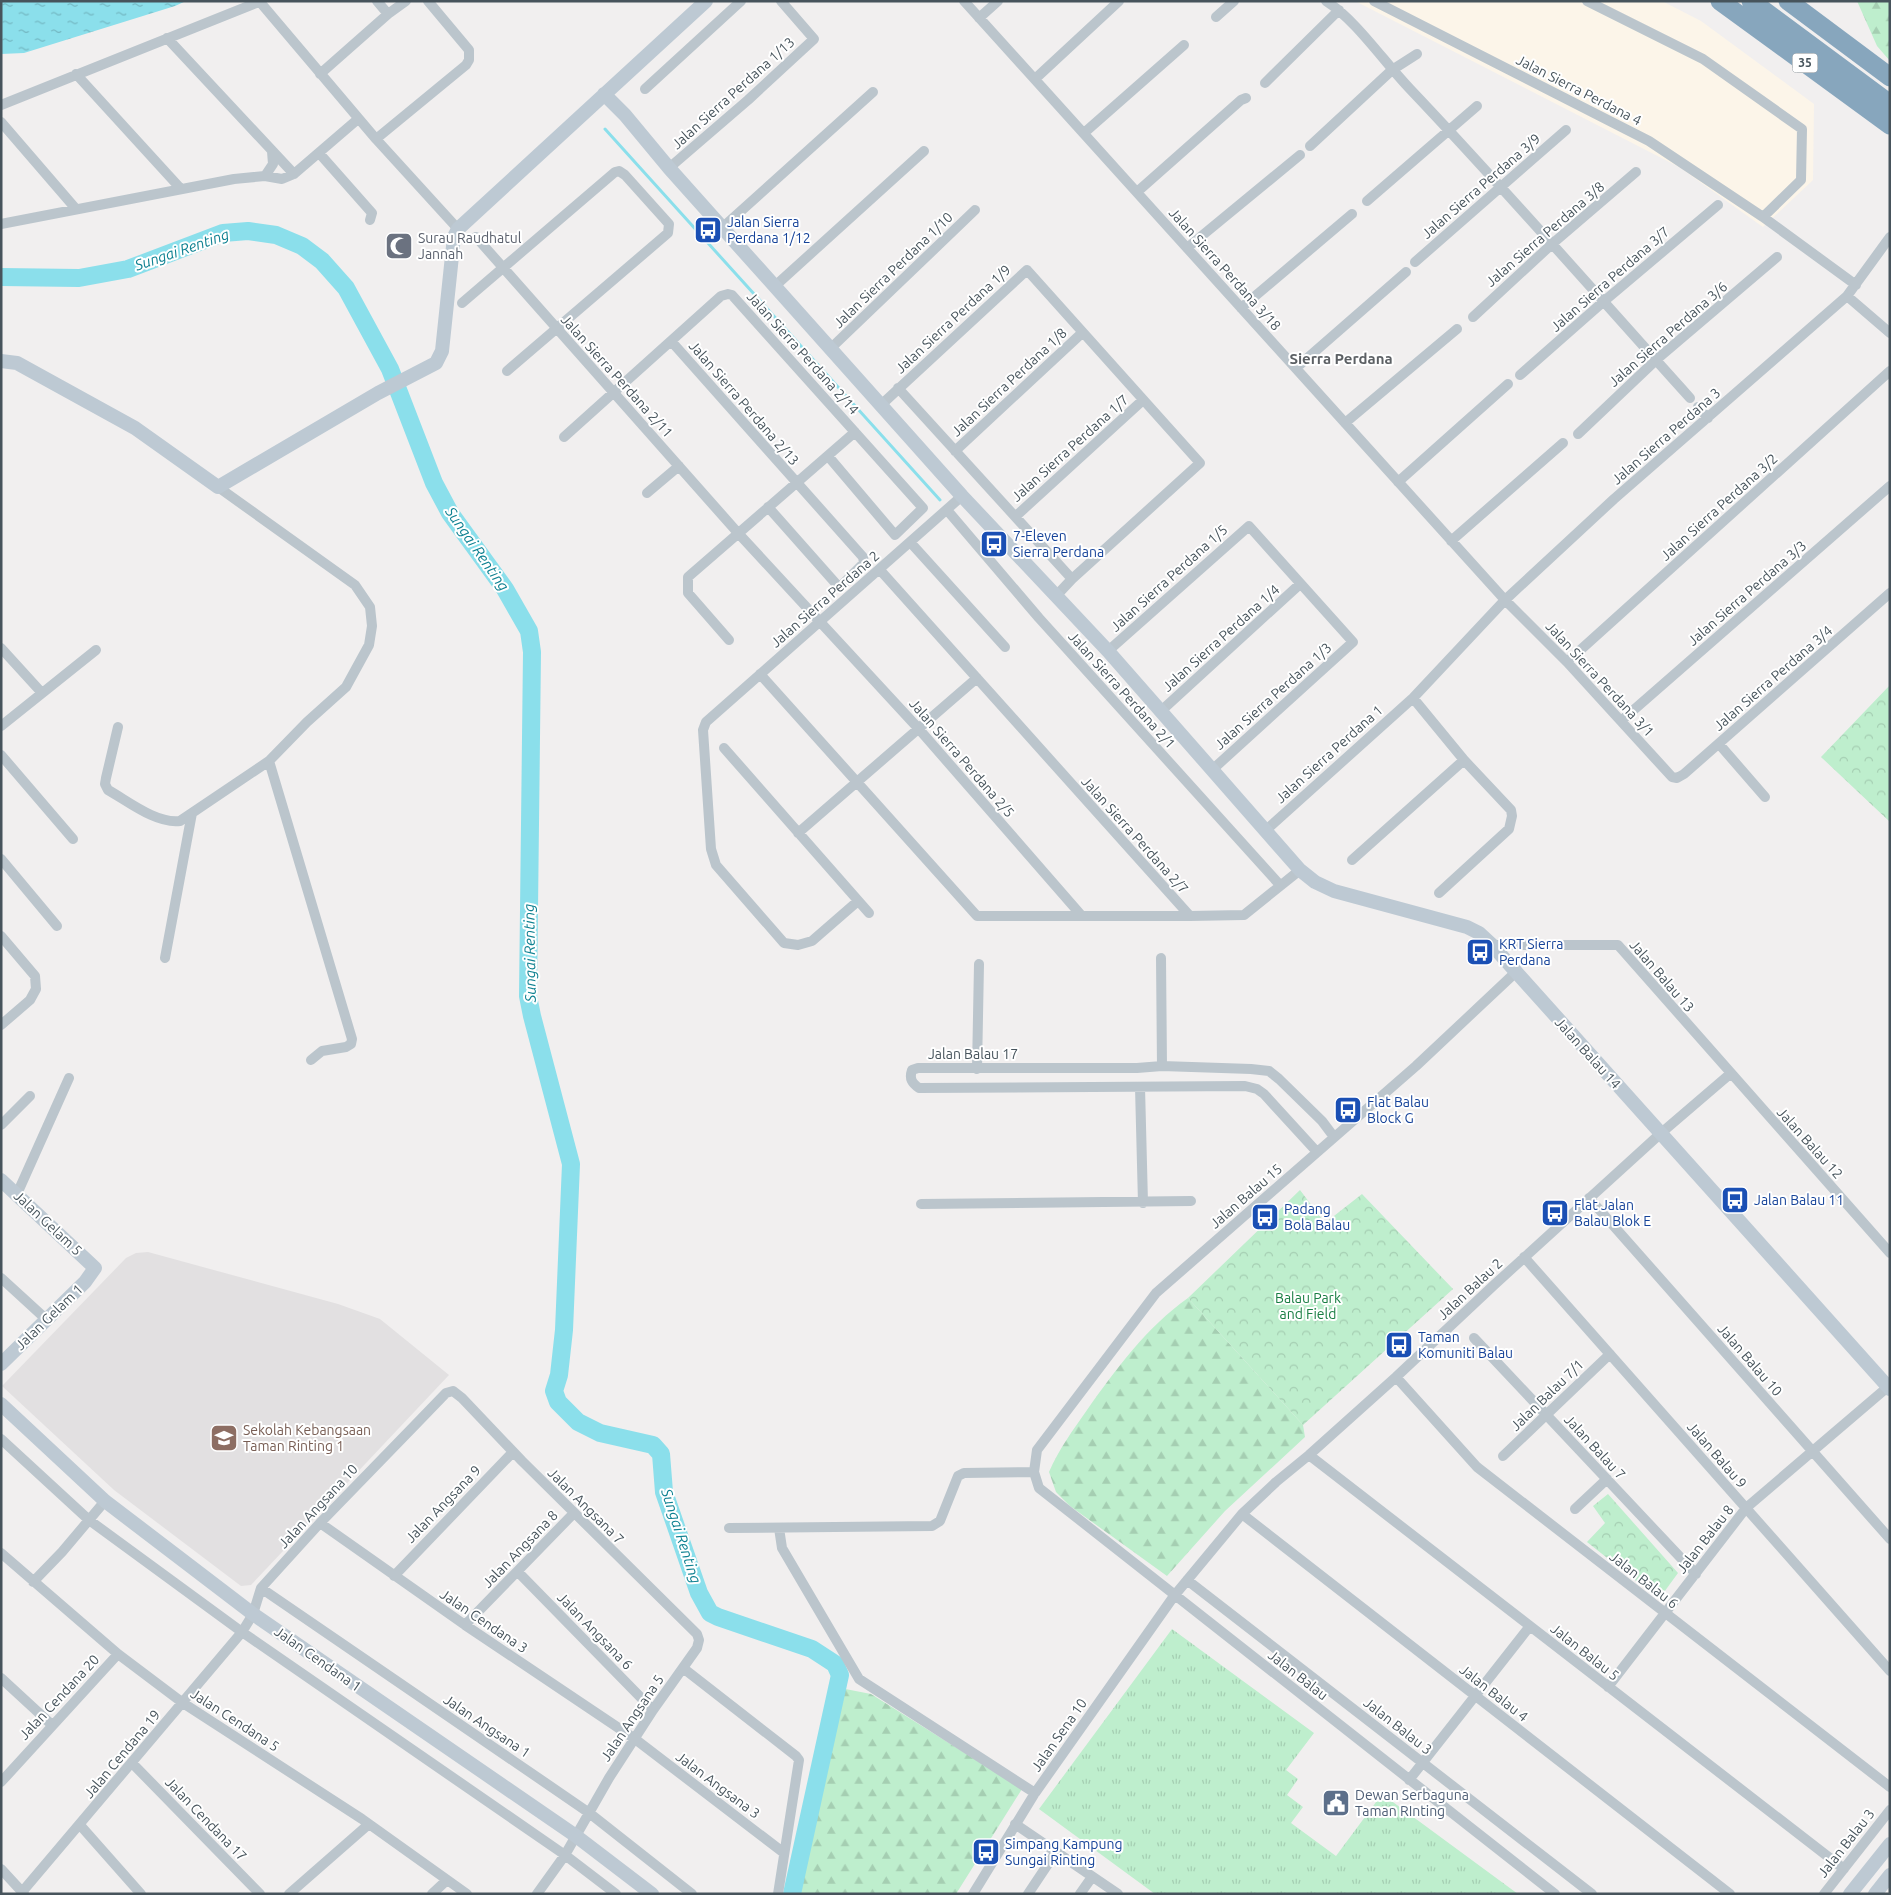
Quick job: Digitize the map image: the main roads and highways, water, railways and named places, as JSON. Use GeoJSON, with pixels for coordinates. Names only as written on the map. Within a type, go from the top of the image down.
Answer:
{"type":"FeatureCollection","features":[{"type":"Feature","properties":{"kind":"highway","name":"35"},"geometry":{"type":"LineString","coordinates":[[1720,1],[1890,125]]}},
{"type":"Feature","properties":{"kind":"highway","name":"35"},"geometry":{"type":"LineString","coordinates":[[1751,1],[1890,104]]}},
{"type":"Feature","properties":{"kind":"highway"},"geometry":{"type":"LineString","coordinates":[[1788,1],[1890,77]]}},
{"type":"Feature","properties":{"kind":"water"},"geometry":{"type":"Polygon","coordinates":[[[1,1],[186,1],[24,53],[1,54],[1,1]]]}},
{"type":"Feature","properties":{"kind":"waterway"},"geometry":{"type":"LineString","coordinates":[[605,129],[940,500]]}},
{"type":"Feature","properties":{"kind":"waterway","name":"Sungai Renting"},"geometry":{"type":"LineString","coordinates":[[1,277],[79,278],[128,269],[223,233],[248,231],[276,235],[302,246],[322,261],[346,288],[390,369],[434,483],[450,513],[505,589],[529,631],[532,652],[528,996],[571,1164],[564,1330],[559,1375],[554,1391],[558,1402],[578,1422],[600,1433],[653,1445],[661,1454],[664,1492],[699,1593],[710,1613],[812,1649],[835,1664],[840,1675],[792,1894]]}},
{"type":"Feature","properties":{"kind":"place","name":"Jalan Sierra Perdana 1/12"},"geometry":{"type":"Point","coordinates":[708,230]}},
{"type":"Feature","properties":{"kind":"place","name":"Surau Raudhatul Jannah"},"geometry":{"type":"Point","coordinates":[399,246]}},
{"type":"Feature","properties":{"kind":"place","name":"7-Eleven Sierra Perdana"},"geometry":{"type":"Point","coordinates":[994,544]}},
{"type":"Feature","properties":{"kind":"place","name":"KRT Sierra Perdana"},"geometry":{"type":"Point","coordinates":[1480,952]}},
{"type":"Feature","properties":{"kind":"place","name":"Flat Balau Block G"},"geometry":{"type":"Point","coordinates":[1348,1110]}},
{"type":"Feature","properties":{"kind":"place","name":"Jalan Balau 11"},"geometry":{"type":"Point","coordinates":[1735,1200]}},
{"type":"Feature","properties":{"kind":"place","name":"Flat Jalan Balau Blok E"},"geometry":{"type":"Point","coordinates":[1555,1213]}},
{"type":"Feature","properties":{"kind":"place","name":"Padang Bola Balau"},"geometry":{"type":"Point","coordinates":[1265,1217]}},
{"type":"Feature","properties":{"kind":"place","name":"Taman Komuniti Balau"},"geometry":{"type":"Point","coordinates":[1399,1345]}},
{"type":"Feature","properties":{"kind":"place","name":"Sekolah Kebangsaan Taman Rinting 1"},"geometry":{"type":"Point","coordinates":[224,1438]}},
{"type":"Feature","properties":{"kind":"place","name":"Dewan Serbaguna Taman RInting"},"geometry":{"type":"Point","coordinates":[1336,1803]}},
{"type":"Feature","properties":{"kind":"place","name":"Simpang Kampung Sungai Rinting"},"geometry":{"type":"Point","coordinates":[986,1852]}},
{"type":"Feature","properties":{"kind":"district","name":"Sierra Perdana"},"geometry":{"type":"Point","coordinates":[1341,359]}},
{"type":"Feature","properties":{"kind":"park label","name":"Balau Park and Field"},"geometry":{"type":"Point","coordinates":[1308,1306]}}]}
